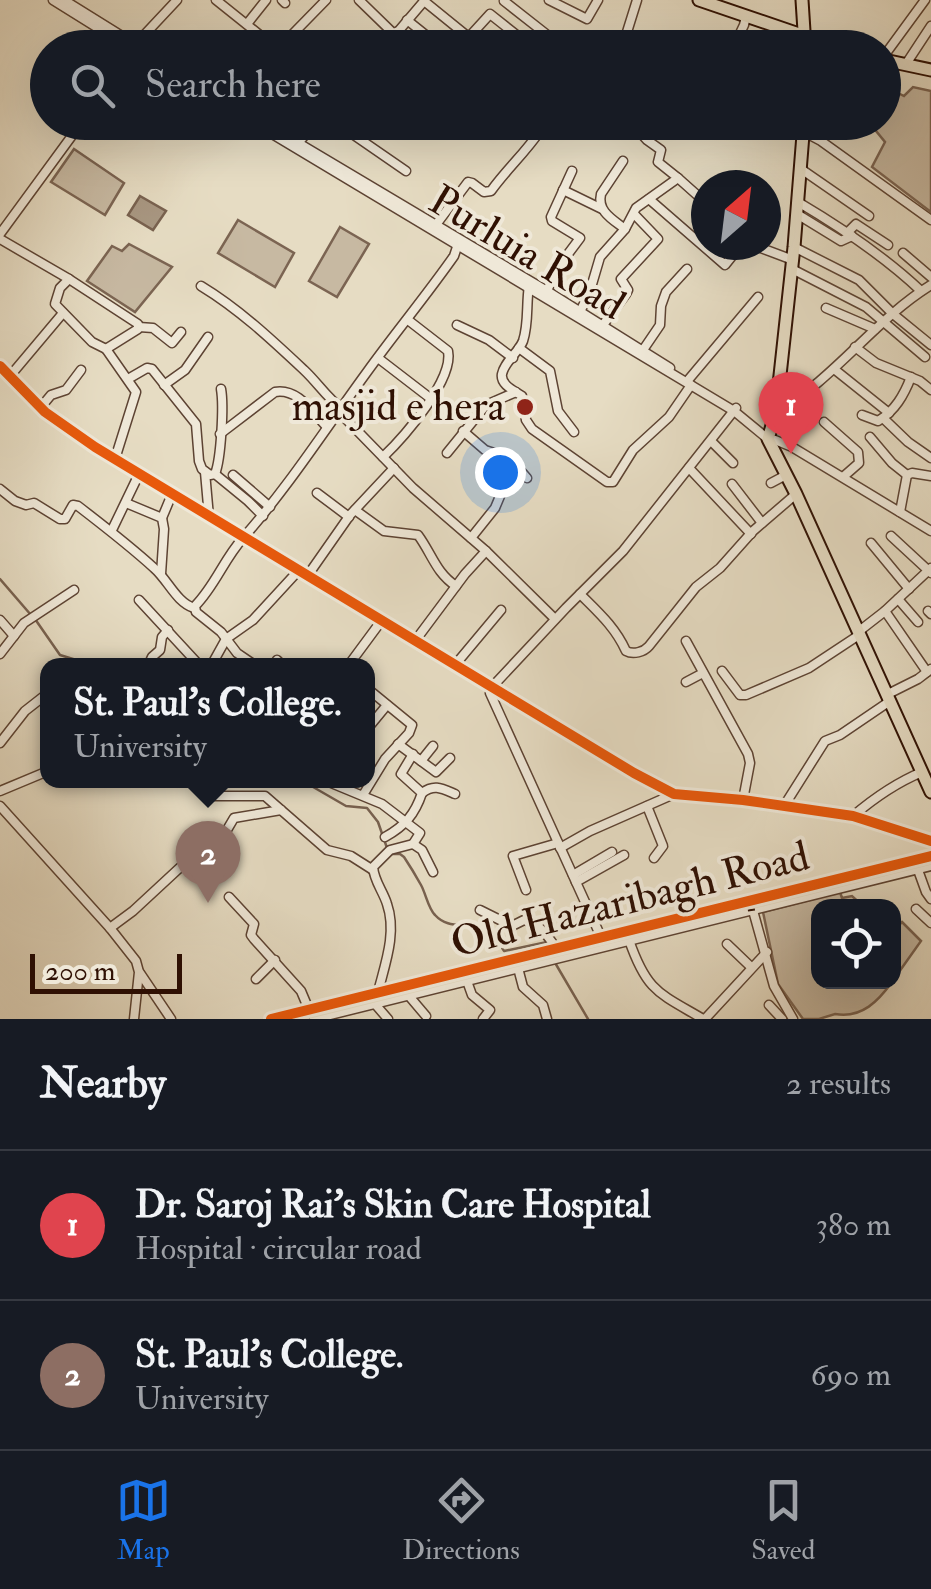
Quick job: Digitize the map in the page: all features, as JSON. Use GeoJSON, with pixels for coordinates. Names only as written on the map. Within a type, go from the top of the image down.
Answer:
{"type":"FeatureCollection","features":[{"type":"Feature","properties":{"kind":"main road"},"geometry":{"type":"LineString","coordinates":[[699,0],[782,30]]}},
{"type":"Feature","properties":{"kind":"main road"},"geometry":{"type":"LineString","coordinates":[[802,0],[803,30]]}},
{"type":"Feature","properties":{"kind":"main road"},"geometry":{"type":"LineString","coordinates":[[901,63],[931,70]]}},
{"type":"Feature","properties":{"kind":"main road"},"geometry":{"type":"LineString","coordinates":[[803,140],[771,438],[931,792]]}},
{"type":"Feature","properties":{"kind":"main road"},"geometry":{"type":"LineString","coordinates":[[771,438],[860,632]]}},
{"type":"Feature","properties":{"kind":"main road","name":"Old Hazaribagh Road"},"geometry":{"type":"LineString","coordinates":[[286,1019],[928,863]]}},
{"type":"Feature","properties":{"kind":"main road","name":"Old Hazaribagh Road"},"geometry":{"type":"LineString","coordinates":[[311,1017],[552,954]]}},
{"type":"Feature","properties":{"kind":"street"},"geometry":{"type":"LineString","coordinates":[[54,0],[107,30]]}},
{"type":"Feature","properties":{"kind":"street"},"geometry":{"type":"LineString","coordinates":[[64,0],[110,30]]}},
{"type":"Feature","properties":{"kind":"street"},"geometry":{"type":"LineString","coordinates":[[150,30],[177,0]]}},
{"type":"Feature","properties":{"kind":"street"},"geometry":{"type":"LineString","coordinates":[[216,0],[254,30]]}},
{"type":"Feature","properties":{"kind":"street"},"geometry":{"type":"LineString","coordinates":[[247,24],[266,0]]}},
{"type":"Feature","properties":{"kind":"street"},"geometry":{"type":"LineString","coordinates":[[295,30],[326,0]]}},
{"type":"Feature","properties":{"kind":"street"},"geometry":{"type":"LineString","coordinates":[[359,0],[392,30]]}},
{"type":"Feature","properties":{"kind":"street"},"geometry":{"type":"LineString","coordinates":[[504,0],[541,30]]}},
{"type":"Feature","properties":{"kind":"street"},"geometry":{"type":"LineString","coordinates":[[549,0],[587,19],[598,0]]}},
{"type":"Feature","properties":{"kind":"street"},"geometry":{"type":"LineString","coordinates":[[628,30],[637,0]]}},
{"type":"Feature","properties":{"kind":"street"},"geometry":{"type":"LineString","coordinates":[[901,34],[925,0]]}},
{"type":"Feature","properties":{"kind":"street"},"geometry":{"type":"LineString","coordinates":[[398,30],[420,2],[459,30]]}},
{"type":"Feature","properties":{"kind":"street"},"geometry":{"type":"LineString","coordinates":[[475,30],[489,14],[510,30]]}},
{"type":"Feature","properties":{"kind":"street"},"geometry":{"type":"LineString","coordinates":[[742,30],[746,16]]}},
{"type":"Feature","properties":{"kind":"street"},"geometry":{"type":"LineString","coordinates":[[406,20],[419,30]]}},
{"type":"Feature","properties":{"kind":"street"},"geometry":{"type":"LineString","coordinates":[[906,65],[931,26]]}},
{"type":"Feature","properties":{"kind":"street"},"geometry":{"type":"LineString","coordinates":[[69,140],[0,237],[139,326]]}},
{"type":"Feature","properties":{"kind":"street","name":"Purluia Road"},"geometry":{"type":"LineString","coordinates":[[285,140],[458,243]]}},
{"type":"Feature","properties":{"kind":"street","name":"Purluia Road"},"geometry":{"type":"LineString","coordinates":[[288,140],[735,409],[771,438],[931,531]]}},
{"type":"Feature","properties":{"kind":"street"},"geometry":{"type":"LineString","coordinates":[[296,146],[301,140]]}},
{"type":"Feature","properties":{"kind":"street"},"geometry":{"type":"LineString","coordinates":[[361,140],[406,171]]}},
{"type":"Feature","properties":{"kind":"street"},"geometry":{"type":"LineString","coordinates":[[435,226],[468,182],[484,192],[491,191],[534,140]]}},
{"type":"Feature","properties":{"kind":"street"},"geometry":{"type":"LineString","coordinates":[[647,140],[662,150],[658,162],[691,190]]}},
{"type":"Feature","properties":{"kind":"street"},"geometry":{"type":"LineString","coordinates":[[821,140],[931,220]]}},
{"type":"Feature","properties":{"kind":"street"},"geometry":{"type":"LineString","coordinates":[[822,140],[873,174]]}},
{"type":"Feature","properties":{"kind":"street"},"geometry":{"type":"LineString","coordinates":[[602,209],[601,194],[623,162]]}},
{"type":"Feature","properties":{"kind":"street"},"geometry":{"type":"LineString","coordinates":[[800,168],[869,216]]}},
{"type":"Feature","properties":{"kind":"street"},"geometry":{"type":"LineString","coordinates":[[547,290],[556,270],[580,238],[552,221],[551,216],[572,171]]}},
{"type":"Feature","properties":{"kind":"street"},"geometry":{"type":"LineString","coordinates":[[580,312],[600,256],[636,208],[678,178]]}},
{"type":"Feature","properties":{"kind":"street"},"geometry":{"type":"LineString","coordinates":[[563,190],[602,209],[624,229]]}},
{"type":"Feature","properties":{"kind":"street"},"geometry":{"type":"LineString","coordinates":[[649,199],[691,235]]}},
{"type":"Feature","properties":{"kind":"street"},"geometry":{"type":"LineString","coordinates":[[798,208],[849,234],[922,291]]}},
{"type":"Feature","properties":{"kind":"street"},"geometry":{"type":"LineString","coordinates":[[600,329],[628,290],[621,279],[658,239],[634,214]]}},
{"type":"Feature","properties":{"kind":"street"},"geometry":{"type":"LineString","coordinates":[[849,234],[858,225],[888,246]]}},
{"type":"Feature","properties":{"kind":"street"},"geometry":{"type":"LineString","coordinates":[[194,608],[408,320],[454,256],[458,243]]}},
{"type":"Feature","properties":{"kind":"street"},"geometry":{"type":"LineString","coordinates":[[903,254],[931,277]]}},
{"type":"Feature","properties":{"kind":"street"},"geometry":{"type":"LineString","coordinates":[[781,255],[843,270],[931,345]]}},
{"type":"Feature","properties":{"kind":"street"},"geometry":{"type":"LineString","coordinates":[[793,259],[866,307],[879,326]]}},
{"type":"Feature","properties":{"kind":"street"},"geometry":{"type":"LineString","coordinates":[[642,350],[660,324],[660,306],[666,292],[687,269]]}},
{"type":"Feature","properties":{"kind":"street"},"geometry":{"type":"LineString","coordinates":[[69,279],[60,288],[55,304],[95,345],[106,349],[136,392],[115,460]]}},
{"type":"Feature","properties":{"kind":"street"},"geometry":{"type":"LineString","coordinates":[[530,285],[526,328],[520,348],[502,379],[522,396],[526,420],[532,429],[611,484],[633,450],[668,417],[690,382],[758,297]]}},
{"type":"Feature","properties":{"kind":"street","name":"Purluia Road"},"geometry":{"type":"LineString","coordinates":[[530,285],[547,290],[600,329],[642,350],[690,382]]}},
{"type":"Feature","properties":{"kind":"street"},"geometry":{"type":"LineString","coordinates":[[776,412],[807,393],[854,347],[931,285]]}},
{"type":"Feature","properties":{"kind":"street"},"geometry":{"type":"LineString","coordinates":[[201,286],[235,307],[306,372],[430,504],[486,551],[555,620]]}},
{"type":"Feature","properties":{"kind":"street"},"geometry":{"type":"LineString","coordinates":[[826,308],[879,326],[925,358]]}},
{"type":"Feature","properties":{"kind":"street"},"geometry":{"type":"LineString","coordinates":[[0,383],[63,313]]}},
{"type":"Feature","properties":{"kind":"street"},"geometry":{"type":"LineString","coordinates":[[384,457],[406,434],[449,365],[450,354],[408,320]]}},
{"type":"Feature","properties":{"kind":"street"},"geometry":{"type":"LineString","coordinates":[[458,325],[489,340],[513,358]]}},
{"type":"Feature","properties":{"kind":"street"},"geometry":{"type":"LineString","coordinates":[[106,349],[139,326],[153,328],[170,342],[181,332]]}},
{"type":"Feature","properties":{"kind":"street"},"geometry":{"type":"LineString","coordinates":[[164,385],[189,366],[208,337]]}},
{"type":"Feature","properties":{"kind":"street"},"geometry":{"type":"LineString","coordinates":[[854,347],[876,363],[931,390]]}},
{"type":"Feature","properties":{"kind":"street"},"geometry":{"type":"LineString","coordinates":[[520,348],[550,371],[556,404],[574,432]]}},
{"type":"Feature","properties":{"kind":"street"},"geometry":{"type":"LineString","coordinates":[[378,358],[430,398]]}},
{"type":"Feature","properties":{"kind":"street"},"geometry":{"type":"LineString","coordinates":[[0,366],[42,408],[115,460],[634,774],[674,794],[854,816],[931,841]]}},
{"type":"Feature","properties":{"kind":"street"},"geometry":{"type":"LineString","coordinates":[[128,380],[149,368],[196,424],[199,461],[263,516]]}},
{"type":"Feature","properties":{"kind":"street"},"geometry":{"type":"LineString","coordinates":[[834,369],[886,416],[908,442],[931,458]]}},
{"type":"Feature","properties":{"kind":"street"},"geometry":{"type":"LineString","coordinates":[[42,408],[51,395],[66,390],[81,370]]}},
{"type":"Feature","properties":{"kind":"street"},"geometry":{"type":"LineString","coordinates":[[862,416],[874,421],[886,416],[911,377]]}},
{"type":"Feature","properties":{"kind":"street"},"geometry":{"type":"LineString","coordinates":[[209,516],[210,473],[220,458],[222,389]]}},
{"type":"Feature","properties":{"kind":"street"},"geometry":{"type":"LineString","coordinates":[[220,434],[282,390],[293,393],[328,427]]}},
{"type":"Feature","properties":{"kind":"street"},"geometry":{"type":"LineString","coordinates":[[447,453],[486,405],[516,392]]}},
{"type":"Feature","properties":{"kind":"street"},"geometry":{"type":"LineString","coordinates":[[601,937],[491,698],[492,687],[640,532],[735,409]]}},
{"type":"Feature","properties":{"kind":"street"},"geometry":{"type":"LineString","coordinates":[[824,422],[858,452],[859,464],[843,477]]}},
{"type":"Feature","properties":{"kind":"street"},"geometry":{"type":"LineString","coordinates":[[464,432],[485,450],[514,463],[527,478]]}},
{"type":"Feature","properties":{"kind":"street"},"geometry":{"type":"LineString","coordinates":[[870,436],[906,475]]}},
{"type":"Feature","properties":{"kind":"street"},"geometry":{"type":"LineString","coordinates":[[711,440],[733,463]]}},
{"type":"Feature","properties":{"kind":"street"},"geometry":{"type":"LineString","coordinates":[[471,538],[495,508],[514,463]]}},
{"type":"Feature","properties":{"kind":"street"},"geometry":{"type":"LineString","coordinates":[[215,658],[226,639],[253,620],[303,572],[394,468]]}},
{"type":"Feature","properties":{"kind":"street"},"geometry":{"type":"LineString","coordinates":[[689,468],[751,534]]}},
{"type":"Feature","properties":{"kind":"street"},"geometry":{"type":"LineString","coordinates":[[112,530],[139,474]]}},
{"type":"Feature","properties":{"kind":"street"},"geometry":{"type":"LineString","coordinates":[[771,482],[786,475]]}},
{"type":"Feature","properties":{"kind":"street"},"geometry":{"type":"LineString","coordinates":[[906,475],[931,476]]}},
{"type":"Feature","properties":{"kind":"street"},"geometry":{"type":"LineString","coordinates":[[900,512],[906,475]]}},
{"type":"Feature","properties":{"kind":"street"},"geometry":{"type":"LineString","coordinates":[[233,476],[270,507]]}},
{"type":"Feature","properties":{"kind":"street"},"geometry":{"type":"LineString","coordinates":[[732,484],[762,523]]}},
{"type":"Feature","properties":{"kind":"street"},"geometry":{"type":"LineString","coordinates":[[0,489],[15,501],[38,504],[60,520],[75,504],[112,530],[161,574],[184,604],[194,608],[245,658]]}},
{"type":"Feature","properties":{"kind":"street"},"geometry":{"type":"LineString","coordinates":[[317,493],[384,531],[418,535],[436,568],[456,586]]}},
{"type":"Feature","properties":{"kind":"street"},"geometry":{"type":"LineString","coordinates":[[161,574],[162,518],[172,494]]}},
{"type":"Feature","properties":{"kind":"street"},"geometry":{"type":"LineString","coordinates":[[580,594],[610,623],[626,651],[642,652],[696,587],[796,494]]}},
{"type":"Feature","properties":{"kind":"street"},"geometry":{"type":"LineString","coordinates":[[126,503],[162,518]]}},
{"type":"Feature","properties":{"kind":"street"},"geometry":{"type":"LineString","coordinates":[[722,671],[736,692],[746,695],[810,668],[860,632],[930,570],[892,536]]}},
{"type":"Feature","properties":{"kind":"street"},"geometry":{"type":"LineString","coordinates":[[871,543],[909,589]]}},
{"type":"Feature","properties":{"kind":"street"},"geometry":{"type":"LineString","coordinates":[[415,640],[486,551]]}},
{"type":"Feature","properties":{"kind":"street"},"geometry":{"type":"LineString","coordinates":[[0,654],[35,614],[74,590]]}},
{"type":"Feature","properties":{"kind":"street"},"geometry":{"type":"LineString","coordinates":[[898,599],[918,622]]}},
{"type":"Feature","properties":{"kind":"street"},"geometry":{"type":"LineString","coordinates":[[138,600],[193,658]]}},
{"type":"Feature","properties":{"kind":"street"},"geometry":{"type":"LineString","coordinates":[[455,665],[501,610]]}},
{"type":"Feature","properties":{"kind":"street"},"geometry":{"type":"LineString","coordinates":[[784,806],[824,741],[840,735],[929,671],[884,612]]}},
{"type":"Feature","properties":{"kind":"street"},"geometry":{"type":"LineString","coordinates":[[0,620],[14,636]]}},
{"type":"Feature","properties":{"kind":"street"},"geometry":{"type":"LineString","coordinates":[[354,658],[382,620]]}},
{"type":"Feature","properties":{"kind":"street"},"geometry":{"type":"LineString","coordinates":[[152,658],[160,650],[168,630]]}},
{"type":"Feature","properties":{"kind":"street"},"geometry":{"type":"LineString","coordinates":[[686,641],[748,754],[743,800]]}},
{"type":"Feature","properties":{"kind":"street"},"geometry":{"type":"LineString","coordinates":[[686,682],[703,673]]}},
{"type":"Feature","properties":{"kind":"street"},"geometry":{"type":"LineString","coordinates":[[375,694],[412,725],[375,777]]}},
{"type":"Feature","properties":{"kind":"street"},"geometry":{"type":"LineString","coordinates":[[0,743],[25,711],[40,699]]}},
{"type":"Feature","properties":{"kind":"street"},"geometry":{"type":"LineString","coordinates":[[375,720],[388,704]]}},
{"type":"Feature","properties":{"kind":"street"},"geometry":{"type":"LineString","coordinates":[[398,744],[436,772],[450,758]]}},
{"type":"Feature","properties":{"kind":"street"},"geometry":{"type":"LineString","coordinates":[[421,760],[434,746]]}},
{"type":"Feature","properties":{"kind":"street"},"geometry":{"type":"LineString","coordinates":[[412,754],[402,774],[422,793]]}},
{"type":"Feature","properties":{"kind":"street"},"geometry":{"type":"LineString","coordinates":[[0,790],[40,774]]}},
{"type":"Feature","properties":{"kind":"street"},"geometry":{"type":"LineString","coordinates":[[854,816],[907,778],[926,776]]}},
{"type":"Feature","properties":{"kind":"street"},"geometry":{"type":"LineString","coordinates":[[385,837],[407,822],[422,793],[431,787],[455,794]]}},
{"type":"Feature","properties":{"kind":"street"},"geometry":{"type":"LineString","coordinates":[[199,788],[215,796],[265,796],[327,850],[351,856],[372,870],[390,919],[390,946],[378,992]]}},
{"type":"Feature","properties":{"kind":"street"},"geometry":{"type":"LineString","coordinates":[[342,788],[382,804],[420,834],[413,844],[390,850],[372,870]]}},
{"type":"Feature","properties":{"kind":"street"},"geometry":{"type":"LineString","coordinates":[[362,796],[368,788]]}},
{"type":"Feature","properties":{"kind":"street"},"geometry":{"type":"LineString","coordinates":[[526,890],[513,856],[559,845],[674,794]]}},
{"type":"Feature","properties":{"kind":"street"},"geometry":{"type":"LineString","coordinates":[[0,806],[110,928],[172,1019]]}},
{"type":"Feature","properties":{"kind":"street"},"geometry":{"type":"LineString","coordinates":[[647,806],[663,846],[654,858]]}},
{"type":"Feature","properties":{"kind":"street"},"geometry":{"type":"LineString","coordinates":[[110,928],[187,861],[224,835],[234,818],[281,810]]}},
{"type":"Feature","properties":{"kind":"street"},"geometry":{"type":"LineString","coordinates":[[413,844],[422,850],[433,872]]}},
{"type":"Feature","properties":{"kind":"street"},"geometry":{"type":"LineString","coordinates":[[575,879],[612,852]]}},
{"type":"Feature","properties":{"kind":"street"},"geometry":{"type":"LineString","coordinates":[[575,879],[624,856]]}},
{"type":"Feature","properties":{"kind":"street"},"geometry":{"type":"LineString","coordinates":[[928,863],[926,892],[931,898]]}},
{"type":"Feature","properties":{"kind":"street"},"geometry":{"type":"LineString","coordinates":[[230,897],[254,924],[254,939],[300,990],[311,1017]]}},
{"type":"Feature","properties":{"kind":"street"},"geometry":{"type":"LineString","coordinates":[[271,1019],[311,1017],[409,996],[518,968],[601,937],[751,905]]}},
{"type":"Feature","properties":{"kind":"street"},"geometry":{"type":"LineString","coordinates":[[311,1017],[378,992],[629,940],[751,905]]}},
{"type":"Feature","properties":{"kind":"street"},"geometry":{"type":"LineString","coordinates":[[751,905],[774,986],[794,1019]]}},
{"type":"Feature","properties":{"kind":"street"},"geometry":{"type":"LineString","coordinates":[[916,909],[931,922]]}},
{"type":"Feature","properties":{"kind":"street"},"geometry":{"type":"LineString","coordinates":[[480,910],[512,926],[524,920],[533,922],[542,928],[552,954]]}},
{"type":"Feature","properties":{"kind":"street"},"geometry":{"type":"LineString","coordinates":[[629,940],[652,988],[704,1019],[767,952]]}},
{"type":"Feature","properties":{"kind":"street"},"geometry":{"type":"LineString","coordinates":[[727,944],[751,967]]}},
{"type":"Feature","properties":{"kind":"street"},"geometry":{"type":"LineString","coordinates":[[256,979],[275,960]]}},
{"type":"Feature","properties":{"kind":"street"},"geometry":{"type":"LineString","coordinates":[[518,968],[523,987],[543,1005],[548,1019]]}},
{"type":"Feature","properties":{"kind":"street"},"geometry":{"type":"LineString","coordinates":[[134,1019],[139,972]]}},
{"type":"Feature","properties":{"kind":"street"},"geometry":{"type":"LineString","coordinates":[[467,981],[472,995],[490,1010],[483,1019]]}},
{"type":"Feature","properties":{"kind":"street"},"geometry":{"type":"LineString","coordinates":[[409,996],[426,1016]]}},
{"type":"Feature","properties":{"kind":"street"},"geometry":{"type":"LineString","coordinates":[[374,1004],[388,1019]]}},
{"type":"Feature","properties":{"kind":"street"},"geometry":{"type":"LineString","coordinates":[[769,1005],[782,1019]]}},
{"type":"Feature","properties":{"kind":"street"},"geometry":{"type":"LineString","coordinates":[[350,1010],[360,1019]]}},
{"type":"Feature","properties":{"kind":"shaded area"},"geometry":{"type":"Polygon","coordinates":[[[913,87],[931,91],[931,212],[872,167],[885,142],[901,140],[901,94],[913,87]]]}},
{"type":"Feature","properties":{"kind":"shaded area"},"geometry":{"type":"Polygon","coordinates":[[[74,149],[124,183],[105,215],[51,182],[74,149]]]}},
{"type":"Feature","properties":{"kind":"shaded area"},"geometry":{"type":"Polygon","coordinates":[[[140,196],[166,211],[153,230],[128,215],[140,196]]]}},
{"type":"Feature","properties":{"kind":"shaded area"},"geometry":{"type":"Polygon","coordinates":[[[238,220],[294,253],[275,287],[218,253],[238,220]]]}},
{"type":"Feature","properties":{"kind":"shaded area"},"geometry":{"type":"Polygon","coordinates":[[[340,227],[369,244],[337,297],[309,281],[340,227]]]}},
{"type":"Feature","properties":{"kind":"shaded area"},"geometry":{"type":"Polygon","coordinates":[[[129,244],[172,267],[135,312],[87,281],[112,246],[122,251],[129,244]]]}},
{"type":"Feature","properties":{"kind":"shaded area"},"geometry":{"type":"Polygon","coordinates":[[[840,892],[842,898],[855,899],[813,899],[840,892]]]}},
{"type":"Feature","properties":{"kind":"shaded area"},"geometry":{"type":"Polygon","coordinates":[[[811,900],[811,989],[886,989],[875,1001],[853,1014],[803,1019],[778,984],[763,912],[811,900]]]}},
{"type":"Feature","properties":{"kind":"shaded area"},"geometry":{"type":"Polygon","coordinates":[[[901,923],[921,941],[901,969],[901,923]]]}},
{"type":"Feature","properties":{"kind":"waterway"},"geometry":{"type":"LineString","coordinates":[[0,579],[31,615]]}},
{"type":"Feature","properties":{"kind":"waterway"},"geometry":{"type":"LineString","coordinates":[[35,619],[60,655],[70,658]]}},
{"type":"Feature","properties":{"kind":"waterway"},"geometry":{"type":"LineString","coordinates":[[315,788],[346,806],[367,808],[378,822],[387,848]]}},
{"type":"Feature","properties":{"kind":"waterway"},"geometry":{"type":"LineString","coordinates":[[392,854],[404,857],[433,912],[443,921],[487,932],[504,951],[547,942],[550,948]]}},
{"type":"Feature","properties":{"kind":"waterway"},"geometry":{"type":"LineString","coordinates":[[554,961],[588,1019]]}},
{"type":"Feature","properties":{"kind":"cycle path"},"geometry":{"type":"LineString","coordinates":[[0,366],[45,412],[95,447],[674,794],[853,816],[931,841]]}},
{"type":"Feature","properties":{"kind":"cycle path"},"geometry":{"type":"LineString","coordinates":[[271,1019],[931,856]]}},
{"type":"Feature","properties":{"kind":"place","name":"masjid e hera"},"geometry":{"type":"Point","coordinates":[525,407]}},
{"type":"Feature","properties":{"kind":"place","name":"Dr. Saroj Rai's Skin Care Hospital"},"geometry":{"type":"Point","coordinates":[791,454]}},
{"type":"Feature","properties":{"kind":"place","name":"St. Paul's College."},"geometry":{"type":"Point","coordinates":[208,903]}}]}
